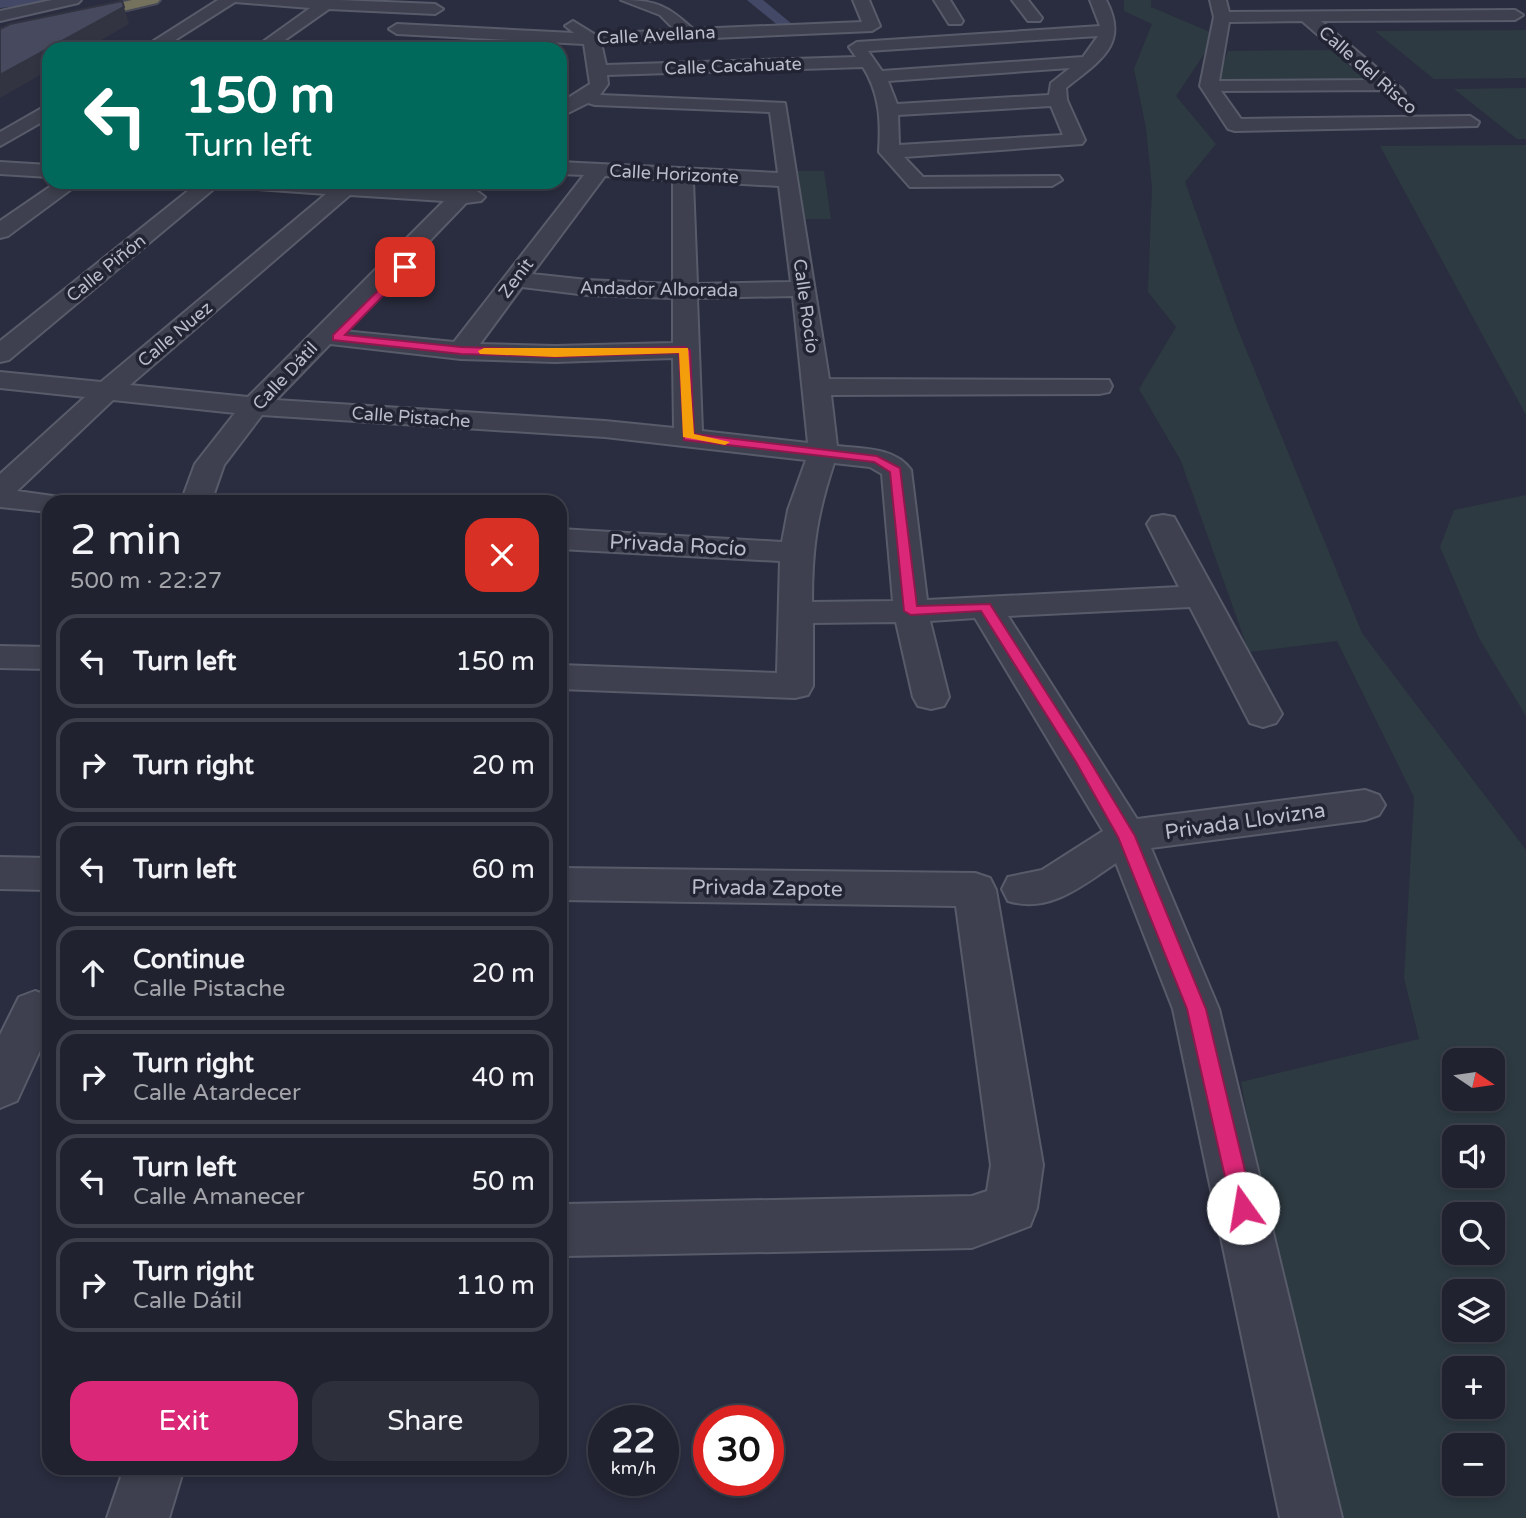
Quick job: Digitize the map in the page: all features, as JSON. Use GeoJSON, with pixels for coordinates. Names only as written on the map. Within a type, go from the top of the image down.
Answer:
{"type":"FeatureCollection","features":[{"type":"Feature","properties":{"kind":"highway"},"geometry":{"type":"LineString","coordinates":[[0,24],[103,0]]}},
{"type":"Feature","properties":{"kind":"highway"},"geometry":{"type":"LineString","coordinates":[[0,35],[152,0]]}},
{"type":"Feature","properties":{"kind":"street"},"geometry":{"type":"LineString","coordinates":[[0,16],[73,0]]}},
{"type":"Feature","properties":{"kind":"street"},"geometry":{"type":"LineString","coordinates":[[160,42],[229,0]]}},
{"type":"Feature","properties":{"kind":"street"},"geometry":{"type":"LineString","coordinates":[[241,0],[427,4],[451,7]]}},
{"type":"Feature","properties":{"kind":"street"},"geometry":{"type":"LineString","coordinates":[[629,0],[665,12],[687,33]]}},
{"type":"Feature","properties":{"kind":"street"},"geometry":{"type":"LineString","coordinates":[[942,0],[955,21]]}},
{"type":"Feature","properties":{"kind":"street"},"geometry":{"type":"LineString","coordinates":[[1020,0],[1034,18]]}},
{"type":"Feature","properties":{"kind":"street"},"geometry":{"type":"LineString","coordinates":[[889,152],[1075,140],[1058,100],[1057,87],[1104,47],[1110,30],[1109,16],[1098,0]]}},
{"type":"Feature","properties":{"kind":"street"},"geometry":{"type":"LineString","coordinates":[[271,42],[330,1]]}},
{"type":"Feature","properties":{"kind":"street","name":"Calle Avellana"},"geometry":{"type":"LineString","coordinates":[[397,29],[599,38],[872,26],[858,1]]}},
{"type":"Feature","properties":{"kind":"street"},"geometry":{"type":"LineString","coordinates":[[383,42],[427,4]]}},
{"type":"Feature","properties":{"kind":"street"},"geometry":{"type":"LineString","coordinates":[[1470,122],[1235,125],[1209,86],[1220,8],[1307,17],[1510,6]]}},
{"type":"Feature","properties":{"kind":"street","name":"Calle del Risco"},"geometry":{"type":"LineString","coordinates":[[1307,17],[1429,122]]}},
{"type":"Feature","properties":{"kind":"street"},"geometry":{"type":"LineString","coordinates":[[563,18],[598,29],[612,87],[567,116]]}},
{"type":"Feature","properties":{"kind":"street"},"geometry":{"type":"LineString","coordinates":[[1052,180],[917,183],[889,152],[891,110],[874,69],[857,47],[1110,30]]}},
{"type":"Feature","properties":{"kind":"street"},"geometry":{"type":"LineString","coordinates":[[506,42],[514,35]]}},
{"type":"Feature","properties":{"kind":"street","name":"Calle Cacahuate"},"geometry":{"type":"LineString","coordinates":[[606,69],[874,69],[1086,62]]}},
{"type":"Feature","properties":{"kind":"street"},"geometry":{"type":"LineString","coordinates":[[567,107],[593,92],[606,69]]}},
{"type":"Feature","properties":{"kind":"street"},"geometry":{"type":"LineString","coordinates":[[1209,86],[1387,85]]}},
{"type":"Feature","properties":{"kind":"street","name":"Calle Rocío"},"geometry":{"type":"LineString","coordinates":[[567,677],[795,686],[796,552],[803,510],[823,453],[817,387],[779,107],[595,100]]}},
{"type":"Feature","properties":{"kind":"street"},"geometry":{"type":"LineString","coordinates":[[891,110],[1058,100]]}},
{"type":"Feature","properties":{"kind":"street"},"geometry":{"type":"LineString","coordinates":[[0,140],[42,114]]}},
{"type":"Feature","properties":{"kind":"street"},"geometry":{"type":"LineString","coordinates":[[0,168],[42,171]]}},
{"type":"Feature","properties":{"kind":"street","name":"Calle Horizonte"},"geometry":{"type":"LineString","coordinates":[[567,168],[787,180]]}},
{"type":"Feature","properties":{"kind":"street","name":"Zenit"},"geometry":{"type":"LineString","coordinates":[[461,351],[599,170]]}},
{"type":"Feature","properties":{"kind":"street"},"geometry":{"type":"LineString","coordinates":[[683,174],[688,437]]}},
{"type":"Feature","properties":{"kind":"street"},"geometry":{"type":"LineString","coordinates":[[0,231],[61,189]]}},
{"type":"Feature","properties":{"kind":"street","name":"Calle Piñón"},"geometry":{"type":"LineString","coordinates":[[0,354],[203,189]]}},
{"type":"Feature","properties":{"kind":"street","name":"Calle Nuez"},"geometry":{"type":"LineString","coordinates":[[0,490],[108,390],[344,189]]}},
{"type":"Feature","properties":{"kind":"street","name":"Calle Dátil"},"geometry":{"type":"LineString","coordinates":[[199,495],[210,464],[256,413],[475,189]]}},
{"type":"Feature","properties":{"kind":"street","name":"Zenit"},"geometry":{"type":"LineString","coordinates":[[567,288],[571,205]]}},
{"type":"Feature","properties":{"kind":"street","name":"Andador Alborada"},"geometry":{"type":"LineString","coordinates":[[515,279],[567,288],[685,291],[803,289]]}},
{"type":"Feature","properties":{"kind":"street"},"geometry":{"type":"LineString","coordinates":[[330,337],[461,351],[555,354],[685,350]]}},
{"type":"Feature","properties":{"kind":"street","name":"Calle Pistache"},"geometry":{"type":"LineString","coordinates":[[0,380],[108,390],[256,413],[605,429],[877,459],[896,470],[911,611]]}},
{"type":"Feature","properties":{"kind":"street"},"geometry":{"type":"LineString","coordinates":[[817,387],[1098,386]]}},
{"type":"Feature","properties":{"kind":"street"},"geometry":{"type":"LineString","coordinates":[[0,498],[42,502]]}},
{"type":"Feature","properties":{"kind":"street"},"geometry":{"type":"LineString","coordinates":[[1163,524],[1263,714]]}},
{"type":"Feature","properties":{"kind":"street","name":"Privada Rocío"},"geometry":{"type":"LineString","coordinates":[[567,538],[796,552]]}},
{"type":"Feature","properties":{"kind":"street"},"geometry":{"type":"LineString","coordinates":[[797,613],[911,611],[1199,596]]}},
{"type":"Feature","properties":{"kind":"street"},"geometry":{"type":"LineString","coordinates":[[985,607],[1082,760],[1126,836],[1196,1009],[1311,1518]]}},
{"type":"Feature","properties":{"kind":"street"},"geometry":{"type":"LineString","coordinates":[[911,611],[931,697]]}},
{"type":"Feature","properties":{"kind":"street"},"geometry":{"type":"LineString","coordinates":[[0,657],[42,658]]}},
{"type":"Feature","properties":{"kind":"street","name":"Privada Llovizna"},"geometry":{"type":"LineString","coordinates":[[1126,836],[1365,805]]}},
{"type":"Feature","properties":{"kind":"street","name":"Privada Zapote"},"geometry":{"type":"LineString","coordinates":[[567,884],[999,890],[1052,885],[1126,836]]}},
{"type":"Feature","properties":{"kind":"street"},"geometry":{"type":"LineString","coordinates":[[0,873],[42,874]]}},
{"type":"Feature","properties":{"kind":"street"},"geometry":{"type":"LineString","coordinates":[[567,1230],[972,1222],[1011,1208],[1017,1164],[999,890]]}},
{"type":"Feature","properties":{"kind":"street"},"geometry":{"type":"LineString","coordinates":[[0,1086],[28,1011]]}},
{"type":"Feature","properties":{"kind":"street"},"geometry":{"type":"LineString","coordinates":[[138,1518],[152,1475]]}},
{"type":"Feature","properties":{"kind":"shaded area"},"geometry":{"type":"Polygon","coordinates":[[[1124,0],[1151,0],[1151,7],[1217,35],[1176,96],[1216,144],[1185,182],[1236,325],[1362,633],[1526,850],[1526,1518],[1320,1518],[1241,1082],[1419,1039],[1404,978],[1414,797],[1337,641],[1249,652],[1181,461],[1139,389],[1176,327],[1148,292],[1152,188],[1146,128],[1134,69],[1152,24],[1124,11],[1124,0]]]}},
{"type":"Feature","properties":{"kind":"shaded area"},"geometry":{"type":"Polygon","coordinates":[[[1526,30],[1526,78],[1434,79],[1375,31],[1526,30]]]}},
{"type":"Feature","properties":{"kind":"shaded area"},"geometry":{"type":"Polygon","coordinates":[[[1331,50],[1364,79],[1217,80],[1228,51],[1331,50]]]}},
{"type":"Feature","properties":{"kind":"shaded area"},"geometry":{"type":"Polygon","coordinates":[[[1526,88],[1526,139],[1517,139],[1454,89],[1526,88]]]}},
{"type":"Feature","properties":{"kind":"shaded area"},"geometry":{"type":"Polygon","coordinates":[[[1526,145],[1526,415],[1380,146],[1526,145]]]}},
{"type":"Feature","properties":{"kind":"shaded area"},"geometry":{"type":"Polygon","coordinates":[[[796,171],[824,171],[831,219],[801,219],[796,171]]]}},
{"type":"Feature","properties":{"kind":"shaded area"},"geometry":{"type":"Polygon","coordinates":[[[1526,495],[1526,716],[1479,638],[1440,547],[1454,510],[1526,495]]]}},
{"type":"Feature","properties":{"kind":"building"},"geometry":{"type":"Polygon","coordinates":[[[122,1],[124,7],[60,42],[42,42],[42,52],[0,75],[0,29],[10,24],[122,1]]]}},
{"type":"Feature","properties":{"kind":"waterway"},"geometry":{"type":"LineString","coordinates":[[0,4],[37,0]]}},
{"type":"Feature","properties":{"kind":"waterway"},"geometry":{"type":"LineString","coordinates":[[754,0],[785,24]]}},
{"type":"Feature","properties":{"kind":"slow traffic"},"geometry":{"type":"LineString","coordinates":[[484,351],[555,354],[685,350],[688,437],[725,442]]}},
{"type":"Feature","properties":{"kind":"route"},"geometry":{"type":"LineString","coordinates":[[405,267],[337,337],[461,351],[555,354],[685,350],[688,437],[877,459],[890,464],[896,470],[911,611],[985,607],[1082,760],[1126,836],[1196,1009],[1243,1208]]}}]}
